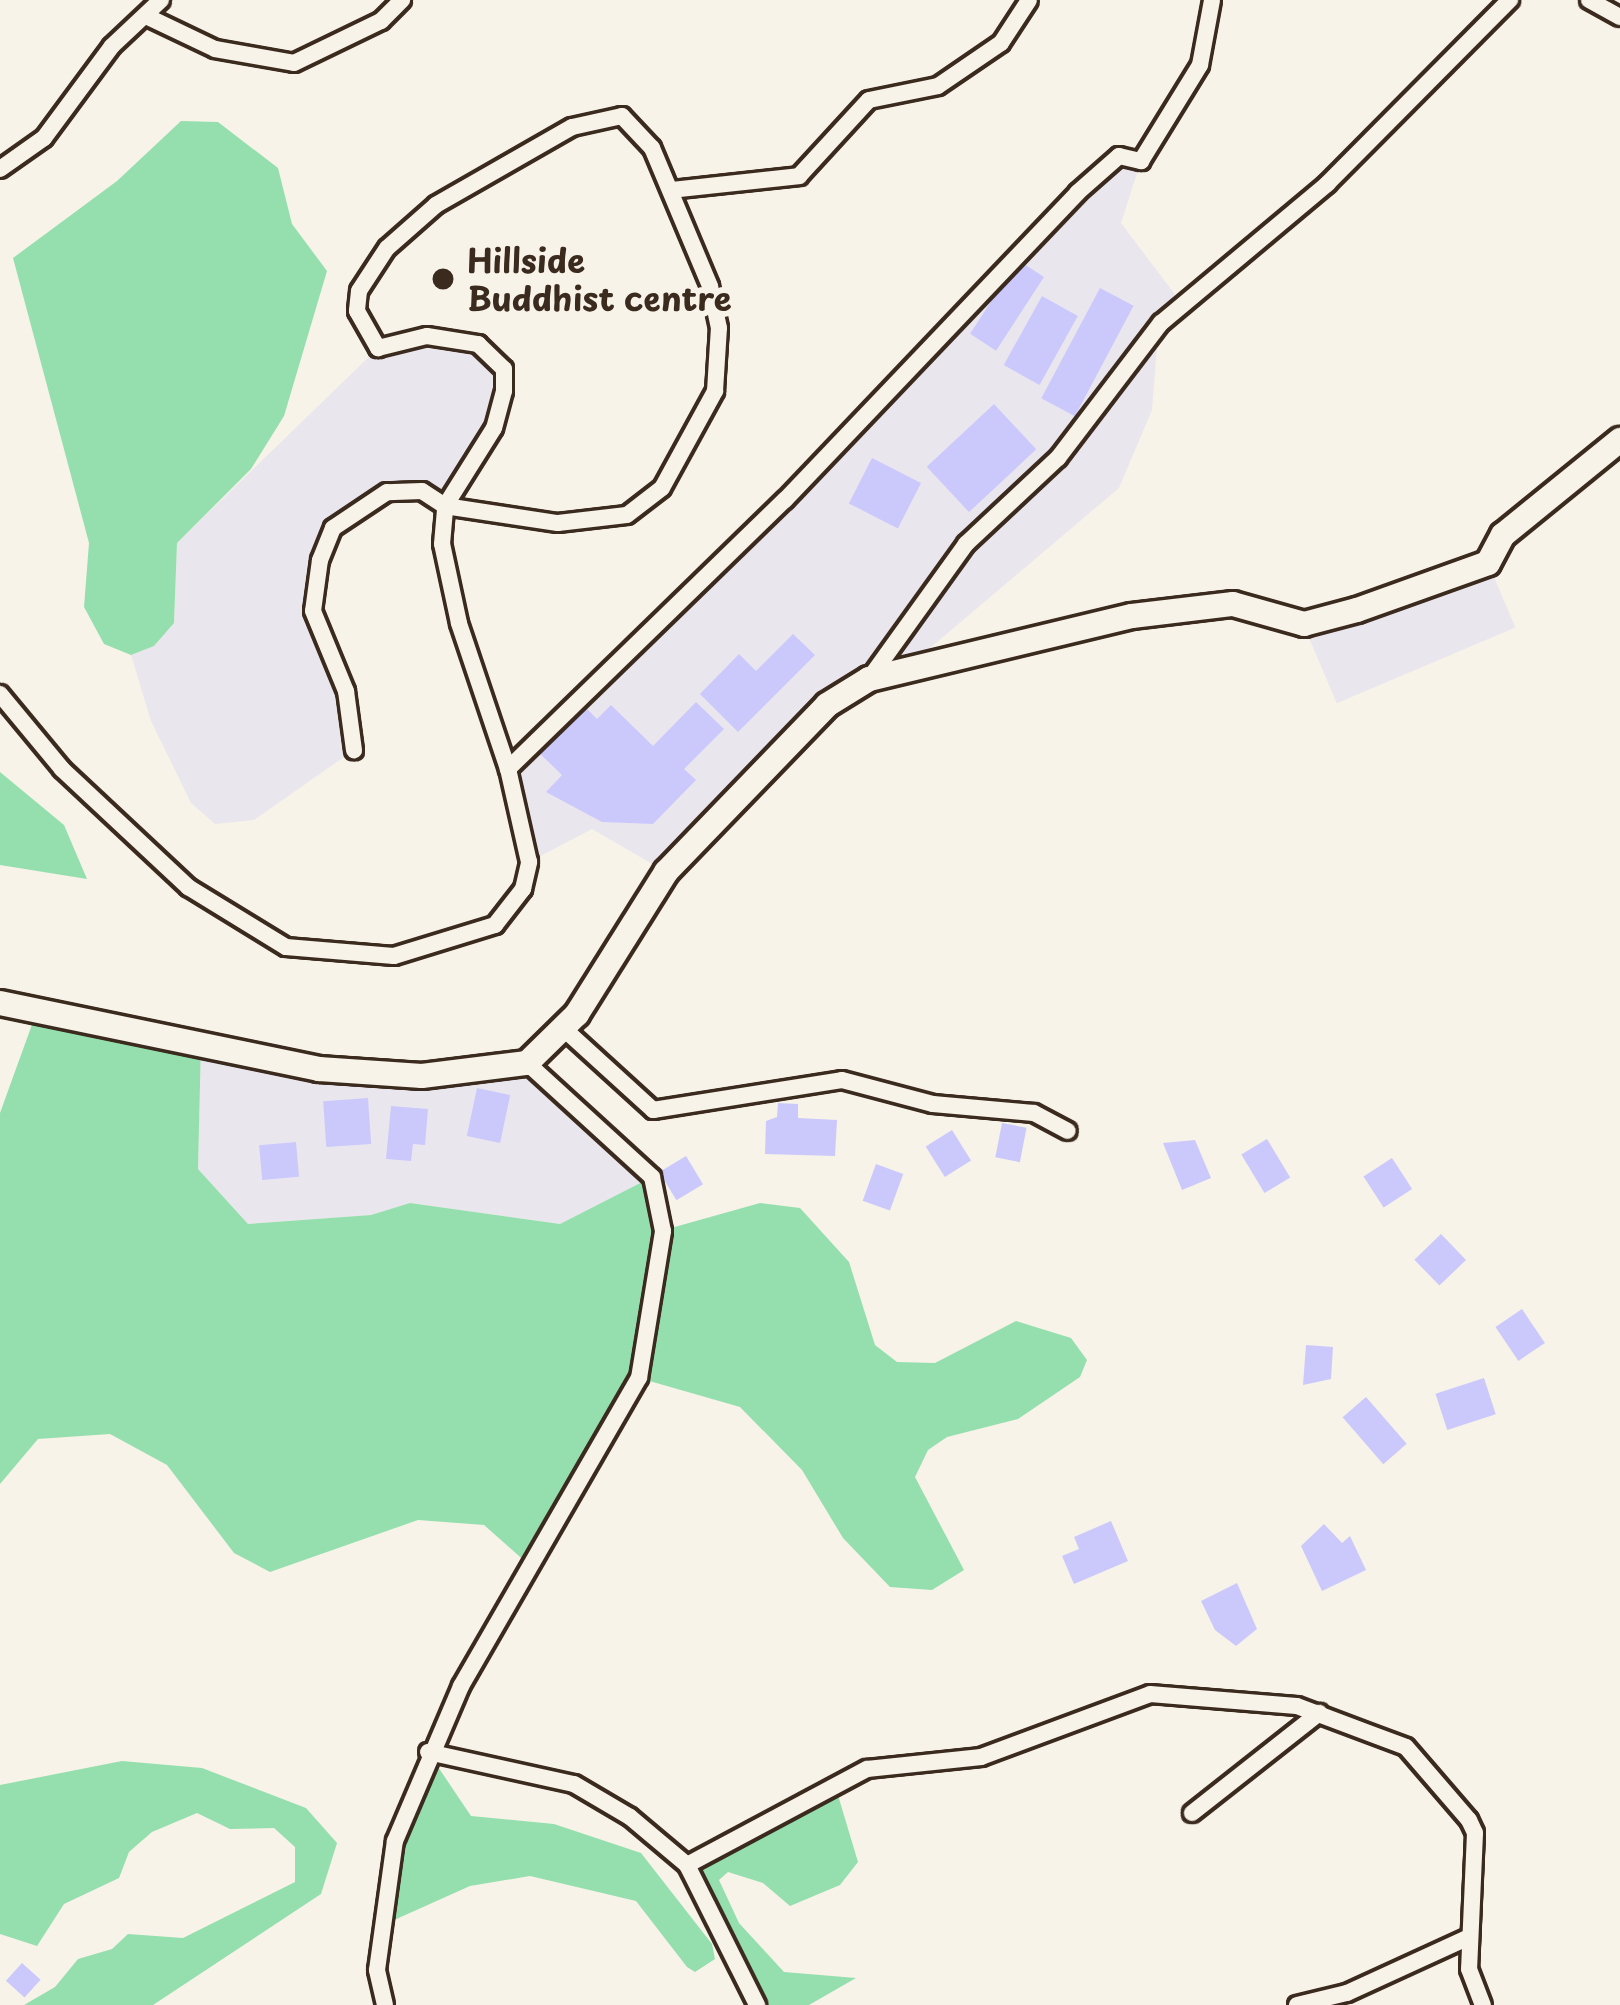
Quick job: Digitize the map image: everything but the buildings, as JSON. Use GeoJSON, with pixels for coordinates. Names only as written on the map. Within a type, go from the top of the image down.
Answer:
{"type":"FeatureCollection","features":[{"type":"Feature","properties":{"kind":"main road"},"geometry":{"type":"LineString","coordinates":[[0,1003],[319,1070],[422,1076],[527,1064],[563,1028],[666,872],[827,705],[869,679],[1132,616],[1233,604],[1304,624],[1488,562],[1503,535],[1620,440]]}},
{"type":"Feature","properties":{"kind":"street"},"geometry":{"type":"LineString","coordinates":[[0,169],[44,138],[112,46],[148,17],[160,0]]}},
{"type":"Feature","properties":{"kind":"street"},"geometry":{"type":"LineString","coordinates":[[148,17],[215,49],[294,63],[381,21],[402,0]]}},
{"type":"Feature","properties":{"kind":"street"},"geometry":{"type":"LineString","coordinates":[[671,190],[799,176],[869,100],[938,86],[1001,43],[1029,0]]}},
{"type":"Feature","properties":{"kind":"street"},"geometry":{"type":"LineString","coordinates":[[508,769],[784,500],[1077,193],[1119,156],[1141,161],[1200,65],[1213,0]]}},
{"type":"Feature","properties":{"kind":"street"},"geometry":{"type":"LineString","coordinates":[[869,679],[966,544],[1058,458],[1161,322],[1327,184],[1510,0]]}},
{"type":"Feature","properties":{"kind":"street"},"geometry":{"type":"LineString","coordinates":[[1589,0],[1620,17]]}},
{"type":"Feature","properties":{"kind":"street"},"geometry":{"type":"LineString","coordinates":[[0,694],[62,769],[188,887],[286,947],[394,956],[495,925],[523,889],[530,862],[508,769],[458,623],[442,544],[445,506],[494,428],[504,369],[494,353],[456,339],[428,336],[378,348],[357,311],[359,292],[387,248],[436,206],[604,114],[637,126],[671,190],[719,328],[715,391],[662,488],[627,514],[594,520],[445,506],[422,491],[387,491],[333,529],[320,560],[314,611],[346,691],[353,750]]}},
{"type":"Feature","properties":{"kind":"street"},"geometry":{"type":"LineString","coordinates":[[563,1028],[653,1111],[842,1080],[933,1104],[1034,1113],[1069,1131]]}},
{"type":"Feature","properties":{"kind":"street"},"geometry":{"type":"LineString","coordinates":[[386,2005],[377,1970],[394,1841],[428,1752],[527,1563],[638,1378],[663,1231],[652,1178],[527,1064]]}},
{"type":"Feature","properties":{"kind":"street"},"geometry":{"type":"LineString","coordinates":[[688,1864],[867,1769],[981,1757],[1150,1694],[1319,1713],[1406,1747],[1469,1820],[1474,1911],[1467,1939],[1483,2005]]}},
{"type":"Feature","properties":{"kind":"street"},"geometry":{"type":"LineString","coordinates":[[1192,1814],[1319,1713]]}},
{"type":"Feature","properties":{"kind":"street"},"geometry":{"type":"LineString","coordinates":[[428,1752],[574,1784],[688,1864],[757,2005]]}},
{"type":"Feature","properties":{"kind":"street"},"geometry":{"type":"LineString","coordinates":[[1297,2005],[1347,1993],[1467,1939]]}},
{"type":"Feature","properties":{"kind":"shaded area"},"geometry":{"type":"Polygon","coordinates":[[[1119,156],[1141,161],[1121,223],[1186,309],[1158,335],[1152,410],[1119,488],[910,665],[827,705],[666,872],[592,829],[529,862],[508,769],[785,500],[1119,156]]]}},
{"type":"Feature","properties":{"kind":"shaded area"},"geometry":{"type":"Polygon","coordinates":[[[400,340],[494,354],[504,391],[445,506],[422,491],[387,492],[333,528],[313,611],[333,652],[354,750],[254,820],[215,824],[191,803],[151,721],[131,655],[154,646],[174,623],[177,543],[378,348],[400,340]]]}},
{"type":"Feature","properties":{"kind":"shaded area"},"geometry":{"type":"Polygon","coordinates":[[[1488,563],[1515,627],[1337,703],[1309,639],[1488,563]]]}},
{"type":"Feature","properties":{"kind":"shaded area"},"geometry":{"type":"Polygon","coordinates":[[[201,1043],[319,1069],[527,1063],[652,1177],[560,1224],[410,1203],[371,1215],[248,1224],[198,1169],[201,1043]]]}},
{"type":"Feature","properties":{"kind":"green space"},"geometry":{"type":"Polygon","coordinates":[[[181,121],[218,122],[278,168],[292,224],[327,271],[284,416],[251,469],[177,543],[174,623],[154,646],[131,655],[104,644],[84,607],[89,543],[13,258],[117,181],[181,121]]]}},
{"type":"Feature","properties":{"kind":"green space"},"geometry":{"type":"Polygon","coordinates":[[[0,772],[64,825],[87,879],[0,865],[0,772]]]}},
{"type":"Feature","properties":{"kind":"green space"},"geometry":{"type":"Polygon","coordinates":[[[38,1008],[201,1043],[198,1169],[248,1224],[371,1215],[410,1203],[560,1224],[652,1177],[664,1230],[760,1203],[800,1208],[849,1262],[875,1345],[897,1362],[935,1363],[1016,1321],[1071,1338],[1087,1360],[1080,1377],[1018,1419],[947,1437],[928,1450],[915,1477],[964,1570],[932,1590],[890,1587],[843,1538],[802,1470],[740,1407],[639,1378],[527,1563],[484,1525],[418,1520],[270,1572],[234,1553],[167,1465],[110,1434],[38,1439],[0,1484],[0,1113],[38,1008]]]}},
{"type":"Feature","properties":{"kind":"green space"},"geometry":{"type":"Polygon","coordinates":[[[428,1752],[471,1816],[554,1824],[641,1853],[712,1944],[715,1959],[695,1972],[687,1967],[636,1901],[530,1876],[470,1886],[383,1925],[395,1841],[428,1752]]]}},
{"type":"Feature","properties":{"kind":"green space"},"geometry":{"type":"Polygon","coordinates":[[[122,1761],[202,1768],[306,1808],[337,1843],[321,1894],[153,2005],[24,2005],[55,1987],[78,1959],[112,1949],[128,1934],[183,1938],[295,1882],[295,1847],[274,1828],[230,1829],[197,1813],[152,1832],[129,1852],[119,1878],[64,1904],[37,1946],[0,1934],[0,1785],[122,1761]]]}},
{"type":"Feature","properties":{"kind":"green space"},"geometry":{"type":"Polygon","coordinates":[[[834,1782],[858,1862],[840,1885],[790,1906],[763,1883],[728,1872],[719,1880],[739,1923],[784,1972],[856,1978],[809,2005],[757,2005],[687,1865],[834,1782]]]}},
{"type":"Feature","properties":{"kind":"place","name":"Hillside Buddhist centre"},"geometry":{"type":"Point","coordinates":[443,279]}}]}
